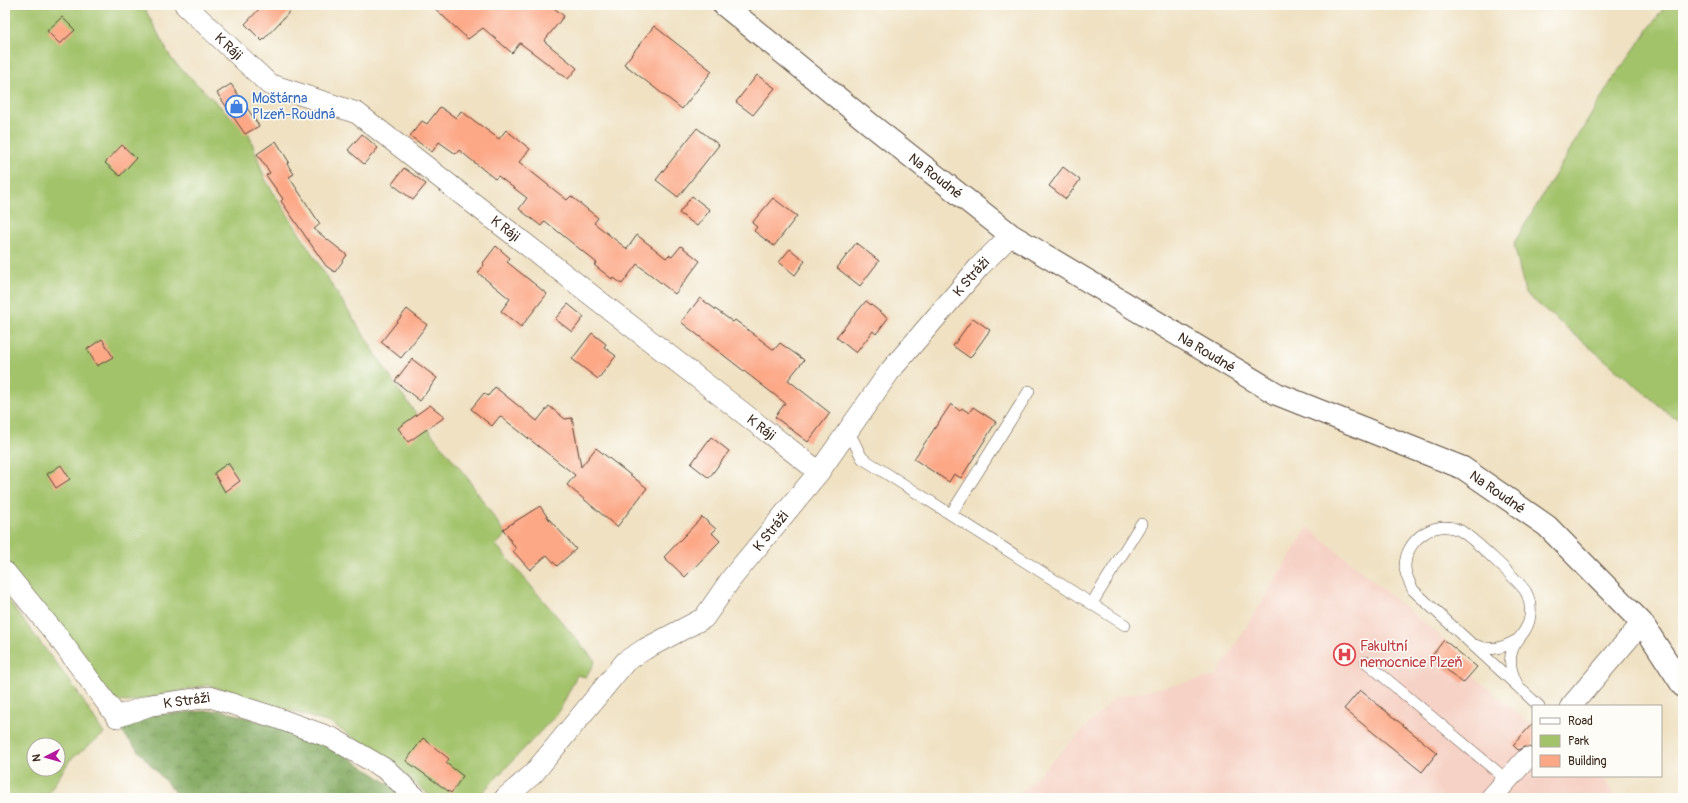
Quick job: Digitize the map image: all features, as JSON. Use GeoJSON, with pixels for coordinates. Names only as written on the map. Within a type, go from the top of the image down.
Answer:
{"type":"FeatureCollection","features":[{"type":"Feature","properties":{"kind":"street","name":"K Ráji"},"geometry":{"type":"LineString","coordinates":[[185,5],[269,84],[357,113],[819,472]]}},
{"type":"Feature","properties":{"kind":"street","name":"Na Roudné"},"geometry":{"type":"LineString","coordinates":[[724,5],[875,128],[1011,235],[1277,394],[1463,468],[1547,526],[1642,623],[1683,686]]}},
{"type":"Feature","properties":{"kind":"street","name":"K Stráži"},"geometry":{"type":"LineString","coordinates":[[505,798],[533,774],[626,661],[645,649],[704,618],[732,579],[819,472],[890,371],[979,267],[1011,235]]}},
{"type":"Feature","properties":{"kind":"street","name":"K Stráži"},"geometry":{"type":"LineString","coordinates":[[5,572],[58,637],[117,717],[151,705],[210,698],[274,717],[332,738],[387,770],[416,798]]}},
{"type":"Feature","properties":{"kind":"street"},"geometry":{"type":"LineString","coordinates":[[1572,705],[1642,623]]}},
{"type":"Feature","properties":{"kind":"street"},"geometry":{"type":"LineString","coordinates":[[1491,798],[1527,758]]}},
{"type":"Feature","properties":{"kind":"lane"},"geometry":{"type":"LineString","coordinates":[[951,514],[1029,391]]}},
{"type":"Feature","properties":{"kind":"lane"},"geometry":{"type":"LineString","coordinates":[[848,430],[862,458],[1125,625]]}},
{"type":"Feature","properties":{"kind":"lane"},"geometry":{"type":"LineString","coordinates":[[1092,603],[1141,524]]}},
{"type":"Feature","properties":{"kind":"lane"},"geometry":{"type":"LineString","coordinates":[[1518,686],[1512,676],[1510,664],[1512,651],[1526,630],[1530,617],[1530,605],[1526,592],[1518,582],[1469,537],[1458,530],[1446,527],[1433,529],[1422,534],[1412,544],[1407,555],[1405,567],[1413,590],[1518,686],[1539,705]]}},
{"type":"Feature","properties":{"kind":"lane"},"geometry":{"type":"LineString","coordinates":[[1471,643],[1482,648],[1494,649],[1507,646],[1518,640]]}},
{"type":"Feature","properties":{"kind":"lane"},"geometry":{"type":"LineString","coordinates":[[1366,662],[1507,780]]}},
{"type":"Feature","properties":{"kind":"shaded area","name":"Fakultní nemocnice Plzeň"},"geometry":{"type":"Polygon","coordinates":[[[1308,527],[1477,667],[1471,674],[1531,725],[1532,724],[1532,777],[1603,777],[1616,798],[1015,798],[1116,697],[1216,676],[1308,527]]]}},
{"type":"Feature","properties":{"kind":"green space"},"geometry":{"type":"Polygon","coordinates":[[[5,5],[143,5],[172,60],[249,134],[265,179],[394,383],[425,426],[466,476],[506,535],[496,545],[595,661],[586,677],[577,675],[559,712],[477,798],[433,798],[399,770],[333,724],[208,685],[129,702],[113,701],[5,562],[5,5]]]}},
{"type":"Feature","properties":{"kind":"green space"},"geometry":{"type":"Polygon","coordinates":[[[1666,5],[1683,5],[1683,421],[1673,417],[1525,293],[1514,243],[1612,80],[1666,5]]]}},
{"type":"Feature","properties":{"kind":"green space"},"geometry":{"type":"Polygon","coordinates":[[[5,596],[76,690],[104,734],[70,760],[66,766],[66,737],[26,737],[26,777],[59,777],[45,798],[5,798],[5,596]]]}},
{"type":"Feature","properties":{"kind":"green space"},"geometry":{"type":"Polygon","coordinates":[[[221,710],[324,741],[401,792],[405,798],[180,798],[121,731],[136,716],[221,710]]]}},
{"type":"Feature","properties":{"kind":"building"},"geometry":{"type":"Polygon","coordinates":[[[263,5],[296,5],[262,41],[245,24],[263,5]]]}},
{"type":"Feature","properties":{"kind":"building"},"geometry":{"type":"Polygon","coordinates":[[[431,5],[550,5],[564,16],[544,41],[577,68],[568,79],[520,43],[512,53],[483,28],[468,39],[431,5]]]}},
{"type":"Feature","properties":{"kind":"building"},"geometry":{"type":"Polygon","coordinates":[[[62,17],[75,30],[60,44],[47,31],[62,17]]]}},
{"type":"Feature","properties":{"kind":"building"},"geometry":{"type":"Polygon","coordinates":[[[654,26],[712,71],[682,109],[624,64],[654,26]]]}},
{"type":"Feature","properties":{"kind":"building"},"geometry":{"type":"Polygon","coordinates":[[[757,75],[775,88],[753,115],[736,102],[757,75]]]}},
{"type":"Feature","properties":{"kind":"building"},"geometry":{"type":"Polygon","coordinates":[[[231,84],[259,126],[245,134],[217,93],[231,84]]]}},
{"type":"Feature","properties":{"kind":"building"},"geometry":{"type":"Polygon","coordinates":[[[440,107],[456,118],[461,111],[499,139],[506,130],[530,149],[519,162],[567,200],[571,196],[598,218],[594,223],[627,249],[637,235],[666,258],[669,255],[672,257],[681,246],[700,261],[675,294],[637,264],[622,284],[614,278],[612,279],[594,265],[597,263],[545,221],[541,226],[519,209],[527,198],[498,176],[495,179],[459,150],[456,154],[439,142],[432,152],[410,136],[422,121],[427,124],[440,107]]]}},
{"type":"Feature","properties":{"kind":"building"},"geometry":{"type":"Polygon","coordinates":[[[697,128],[719,145],[678,197],[656,180],[697,128]]]}},
{"type":"Feature","properties":{"kind":"building"},"geometry":{"type":"Polygon","coordinates":[[[362,134],[378,148],[364,164],[348,150],[362,134]]]}},
{"type":"Feature","properties":{"kind":"building"},"geometry":{"type":"Polygon","coordinates":[[[276,141],[289,162],[287,164],[294,174],[289,177],[320,224],[314,229],[347,255],[335,272],[326,266],[281,201],[283,199],[266,175],[270,173],[257,154],[276,141]]]}},
{"type":"Feature","properties":{"kind":"building"},"geometry":{"type":"Polygon","coordinates":[[[122,145],[136,158],[120,176],[105,163],[122,145]]]}},
{"type":"Feature","properties":{"kind":"building"},"geometry":{"type":"Polygon","coordinates":[[[1063,167],[1080,180],[1066,199],[1049,186],[1063,167]]]}},
{"type":"Feature","properties":{"kind":"building"},"geometry":{"type":"Polygon","coordinates":[[[404,168],[426,184],[413,200],[392,184],[404,168]]]}},
{"type":"Feature","properties":{"kind":"building"},"geometry":{"type":"Polygon","coordinates":[[[692,196],[710,210],[697,226],[679,213],[692,196]]]}},
{"type":"Feature","properties":{"kind":"building"},"geometry":{"type":"Polygon","coordinates":[[[773,198],[797,216],[774,246],[754,231],[757,227],[752,223],[773,198]]]}},
{"type":"Feature","properties":{"kind":"building"},"geometry":{"type":"Polygon","coordinates":[[[856,243],[879,261],[860,286],[837,268],[856,243]]]}},
{"type":"Feature","properties":{"kind":"building"},"geometry":{"type":"Polygon","coordinates":[[[496,246],[510,258],[507,262],[547,294],[521,327],[501,311],[510,299],[478,273],[484,265],[483,263],[496,246]]]}},
{"type":"Feature","properties":{"kind":"building"},"geometry":{"type":"Polygon","coordinates":[[[790,249],[805,261],[795,275],[779,262],[790,249]]]}},
{"type":"Feature","properties":{"kind":"building"},"geometry":{"type":"Polygon","coordinates":[[[700,298],[733,322],[735,320],[774,350],[780,343],[804,360],[788,380],[830,413],[808,442],[775,417],[785,403],[681,322],[700,298]]]}},
{"type":"Feature","properties":{"kind":"building"},"geometry":{"type":"Polygon","coordinates":[[[866,301],[888,318],[876,334],[873,331],[856,353],[836,337],[866,301]]]}},
{"type":"Feature","properties":{"kind":"building"},"geometry":{"type":"Polygon","coordinates":[[[568,304],[584,317],[572,332],[555,319],[568,304]]]}},
{"type":"Feature","properties":{"kind":"building"},"geometry":{"type":"Polygon","coordinates":[[[407,309],[427,325],[401,358],[381,342],[407,309]]]}},
{"type":"Feature","properties":{"kind":"building"},"geometry":{"type":"Polygon","coordinates":[[[973,318],[990,330],[970,358],[953,346],[973,318]]]}},
{"type":"Feature","properties":{"kind":"building"},"geometry":{"type":"Polygon","coordinates":[[[592,333],[606,344],[604,347],[616,356],[598,379],[572,359],[592,333]]]}},
{"type":"Feature","properties":{"kind":"building"},"geometry":{"type":"Polygon","coordinates":[[[102,339],[113,357],[97,366],[87,349],[102,339]]]}},
{"type":"Feature","properties":{"kind":"building"},"geometry":{"type":"Polygon","coordinates":[[[412,359],[437,378],[420,401],[395,381],[412,359]]]}},
{"type":"Feature","properties":{"kind":"building"},"geometry":{"type":"Polygon","coordinates":[[[495,387],[537,421],[549,406],[565,419],[572,418],[581,467],[596,448],[647,488],[617,527],[567,485],[575,475],[500,416],[492,426],[471,409],[484,393],[488,396],[495,387]]]}},
{"type":"Feature","properties":{"kind":"building"},"geometry":{"type":"Polygon","coordinates":[[[951,404],[960,411],[962,408],[969,413],[973,407],[996,422],[961,478],[954,474],[949,482],[914,459],[951,404]]]}},
{"type":"Feature","properties":{"kind":"building"},"geometry":{"type":"Polygon","coordinates":[[[430,405],[445,417],[408,442],[398,428],[430,405]]]}},
{"type":"Feature","properties":{"kind":"building"},"geometry":{"type":"Polygon","coordinates":[[[711,437],[729,451],[709,478],[691,464],[711,437]]]}},
{"type":"Feature","properties":{"kind":"building"},"geometry":{"type":"Polygon","coordinates":[[[228,463],[240,481],[225,492],[214,473],[228,463]]]}},
{"type":"Feature","properties":{"kind":"building"},"geometry":{"type":"Polygon","coordinates":[[[61,465],[70,479],[56,488],[47,474],[61,465]]]}},
{"type":"Feature","properties":{"kind":"building"},"geometry":{"type":"Polygon","coordinates":[[[540,506],[548,518],[576,549],[557,566],[547,555],[530,570],[513,551],[516,549],[503,529],[540,506]]]}},
{"type":"Feature","properties":{"kind":"building"},"geometry":{"type":"Polygon","coordinates":[[[702,517],[716,529],[712,533],[720,541],[685,577],[664,557],[702,517]]]}},
{"type":"Feature","properties":{"kind":"building"},"geometry":{"type":"Polygon","coordinates":[[[1444,640],[1477,667],[1463,683],[1431,657],[1444,640]]]}},
{"type":"Feature","properties":{"kind":"building"},"geometry":{"type":"Polygon","coordinates":[[[1360,690],[1437,753],[1422,772],[1344,709],[1360,690]]]}},
{"type":"Feature","properties":{"kind":"building"},"geometry":{"type":"Polygon","coordinates":[[[1532,724],[1532,748],[1524,747],[1518,750],[1513,745],[1532,724]]]}},
{"type":"Feature","properties":{"kind":"building"},"geometry":{"type":"Polygon","coordinates":[[[423,738],[449,759],[446,763],[463,776],[451,793],[406,761],[423,738]]]}},
{"type":"Feature","properties":{"kind":"place","name":"Moštárna Plzeň-Roudná"},"geometry":{"type":"Point","coordinates":[237,106]}},
{"type":"Feature","properties":{"kind":"place","name":"Fakultní nemocnice Plzeň"},"geometry":{"type":"Point","coordinates":[1345,654]}}]}
